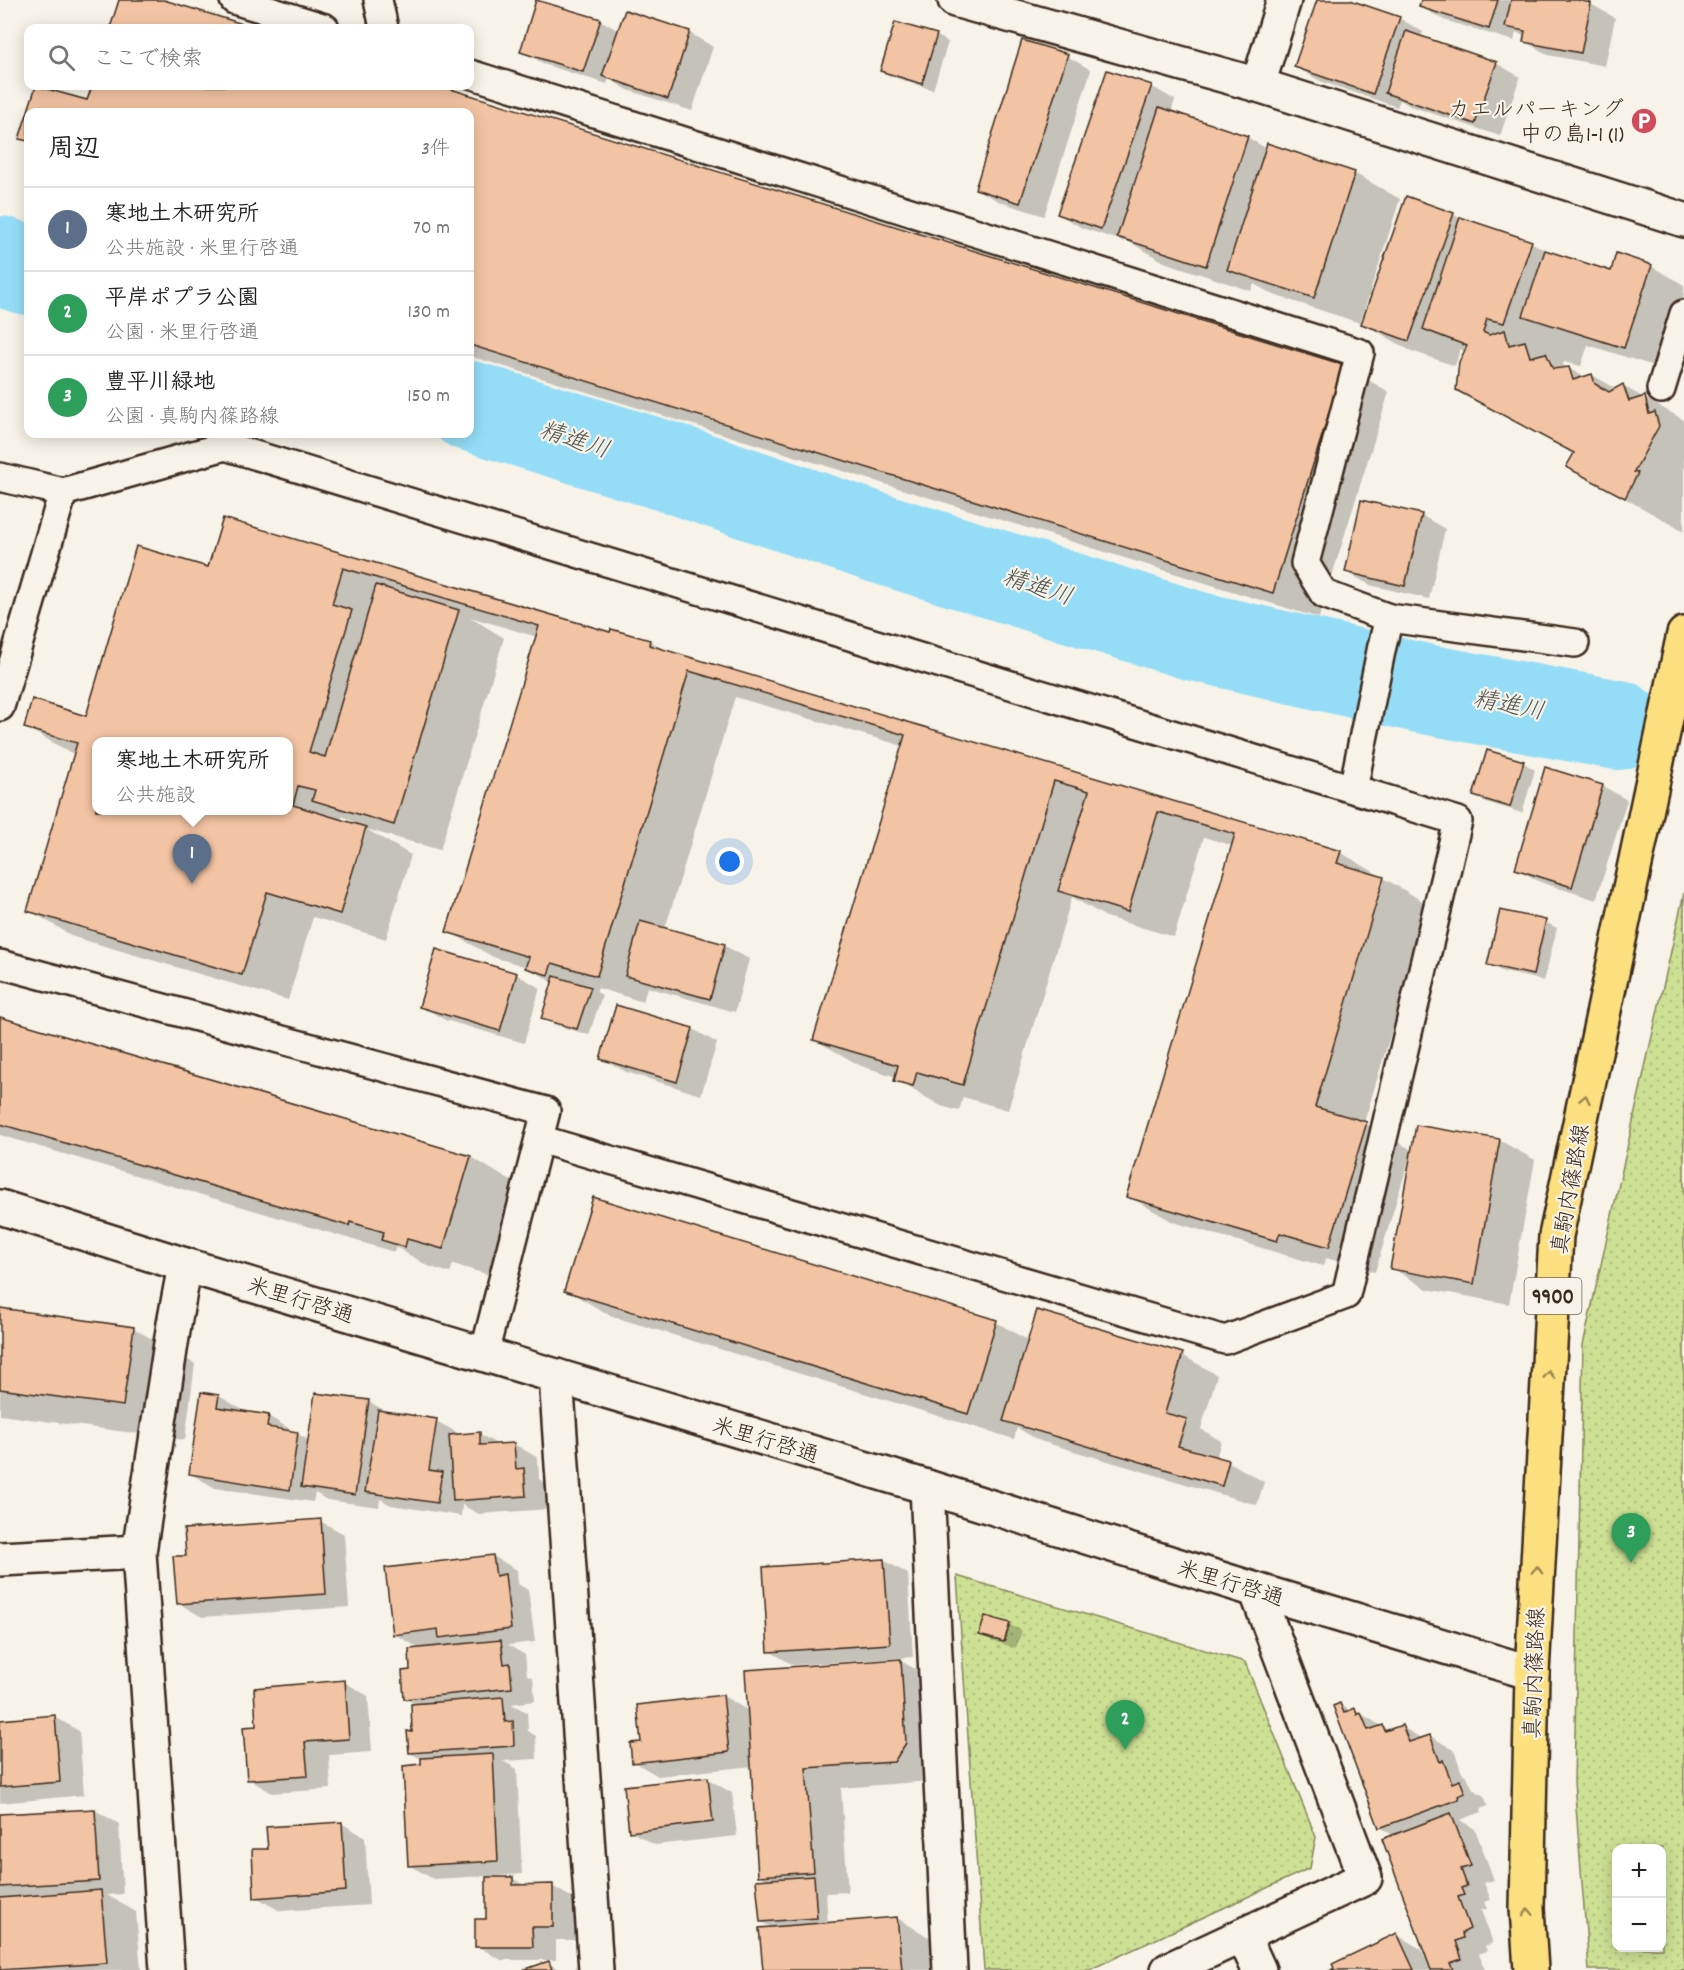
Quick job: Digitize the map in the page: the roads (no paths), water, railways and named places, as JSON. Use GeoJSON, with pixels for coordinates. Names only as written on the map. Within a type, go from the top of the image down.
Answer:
{"type":"FeatureCollection","features":[{"type":"Feature","properties":{"kind":"main road","name":"真駒内篠路線"},"geometry":{"type":"LineString","coordinates":[[1531,1970],[1527,1908],[1532,1672],[1556,1236],[1684,634]]}},
{"type":"Feature","properties":{"kind":"street"},"geometry":{"type":"LineString","coordinates":[[955,0],[1258,85],[1684,220]]}},
{"type":"Feature","properties":{"kind":"street"},"geometry":{"type":"LineString","coordinates":[[1258,85],[1284,0]]}},
{"type":"Feature","properties":{"kind":"street","name":"米里行啓通"},"geometry":{"type":"LineString","coordinates":[[0,1207],[184,1265],[927,1487],[1256,1590],[1532,1672]]}},
{"type":"Feature","properties":{"kind":"street"},"geometry":{"type":"LineString","coordinates":[[167,1970],[139,1552],[184,1265]]}},
{"type":"Feature","properties":{"kind":"street"},"geometry":{"type":"LineString","coordinates":[[556,1376],[596,1970]]}},
{"type":"Feature","properties":{"kind":"street"},"geometry":{"type":"LineString","coordinates":[[927,1487],[950,1970]]}},
{"type":"Feature","properties":{"kind":"street"},"geometry":{"type":"LineString","coordinates":[[0,1559],[139,1552]]}},
{"type":"Feature","properties":{"kind":"street"},"geometry":{"type":"LineString","coordinates":[[1168,1970],[1365,1878],[1256,1590]]}},
{"type":"Feature","properties":{"kind":"street"},"geometry":{"type":"LineString","coordinates":[[1243,1935],[1259,1970]]}},
{"type":"Feature","properties":{"kind":"lane"},"geometry":{"type":"LineString","coordinates":[[234,0],[312,24]]}},
{"type":"Feature","properties":{"kind":"lane"},"geometry":{"type":"LineString","coordinates":[[378,0],[383,24]]}},
{"type":"Feature","properties":{"kind":"lane"},"geometry":{"type":"LineString","coordinates":[[474,75],[1360,353],[1305,563],[1324,594],[1389,618],[1575,643]]}},
{"type":"Feature","properties":{"kind":"lane"},"geometry":{"type":"LineString","coordinates":[[1661,389],[1684,314]]}},
{"type":"Feature","properties":{"kind":"lane"},"geometry":{"type":"LineString","coordinates":[[0,477],[63,492],[225,446],[1458,820],[1346,1295],[1225,1340],[539,1139]]}},
{"type":"Feature","properties":{"kind":"lane"},"geometry":{"type":"LineString","coordinates":[[0,707],[63,492]]}},
{"type":"Feature","properties":{"kind":"lane"},"geometry":{"type":"LineString","coordinates":[[1353,789],[1389,618]]}},
{"type":"Feature","properties":{"kind":"lane"},"geometry":{"type":"LineString","coordinates":[[0,964],[546,1111],[484,1354]]}},
{"type":"Feature","properties":{"kind":"waterway","name":"精進川"},"geometry":{"type":"LineString","coordinates":[[0,261],[24,269]]}},
{"type":"Feature","properties":{"kind":"waterway","name":"精進川"},"geometry":{"type":"LineString","coordinates":[[474,407],[672,468],[872,536],[1195,636],[1420,688],[1618,725]]}},
{"type":"Feature","properties":{"kind":"place","name":"カエルパーキング 中の島1-1 (1)"},"geometry":{"type":"Point","coordinates":[1644,121]}},
{"type":"Feature","properties":{"kind":"place","name":"寒地土木研究所"},"geometry":{"type":"Point","coordinates":[192,884]}},
{"type":"Feature","properties":{"kind":"place","name":"豊平川緑地"},"geometry":{"type":"Point","coordinates":[1631,1563]}},
{"type":"Feature","properties":{"kind":"place","name":"平岸ポプラ公園"},"geometry":{"type":"Point","coordinates":[1125,1750]}}]}
